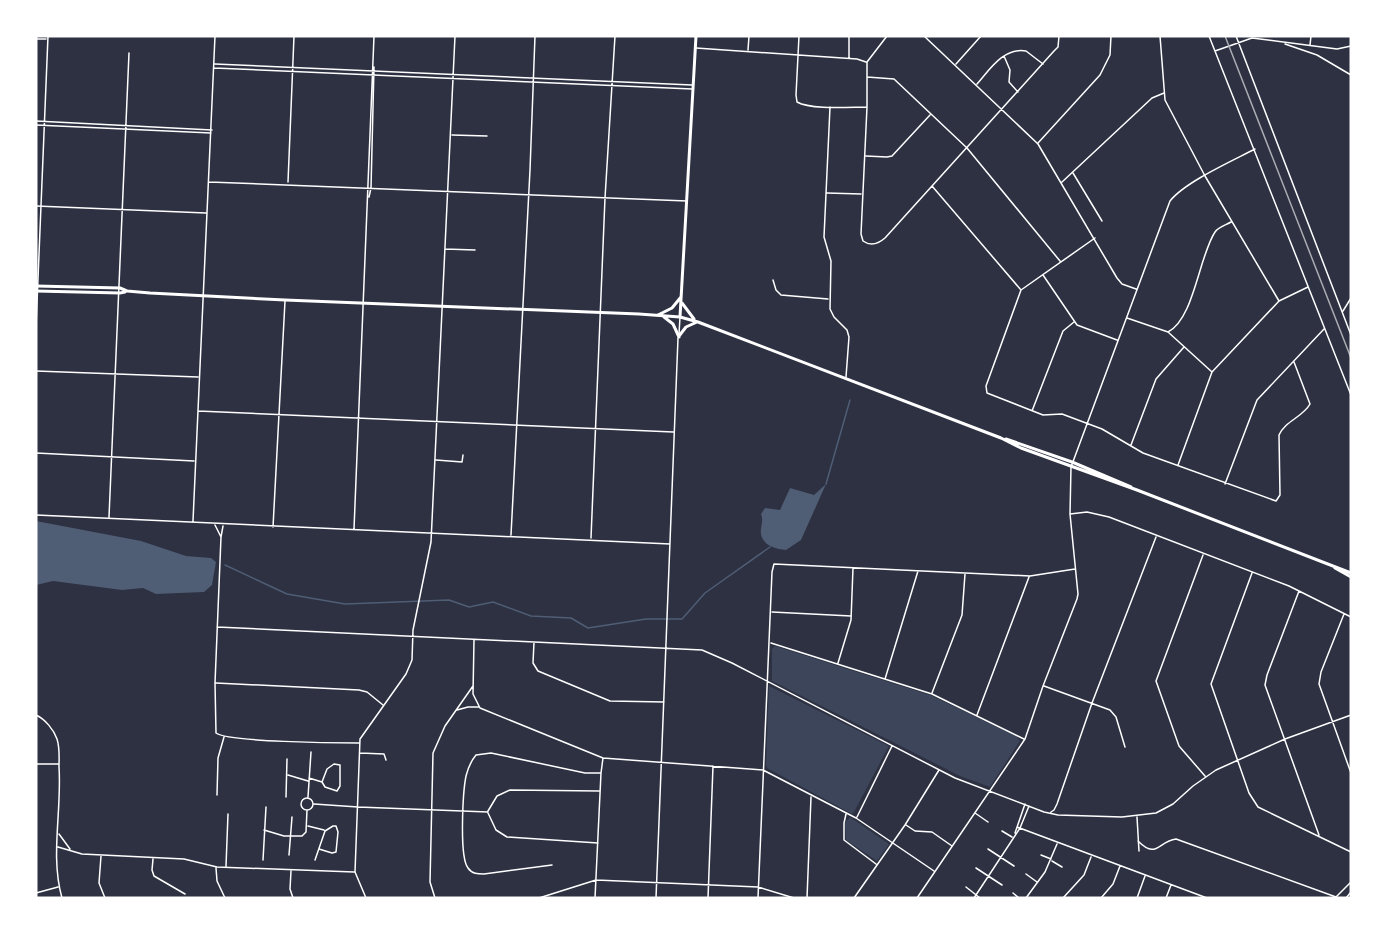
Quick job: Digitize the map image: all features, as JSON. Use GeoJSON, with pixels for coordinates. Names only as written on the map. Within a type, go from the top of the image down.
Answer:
{"type":"FeatureCollection","features":[{"type":"Feature","properties":{"kind":"highway"},"geometry":{"type":"LineString","coordinates":[[680,317],[696,36]]}},
{"type":"Feature","properties":{"kind":"highway"},"geometry":{"type":"LineString","coordinates":[[37,286],[120,291]]}},
{"type":"Feature","properties":{"kind":"highway"},"geometry":{"type":"LineString","coordinates":[[37,291],[127,291],[680,317],[1001,438],[1072,462],[1137,490]]}},
{"type":"Feature","properties":{"kind":"highway"},"geometry":{"type":"LineString","coordinates":[[657,315],[672,308],[681,296]]}},
{"type":"Feature","properties":{"kind":"highway"},"geometry":{"type":"LineString","coordinates":[[681,302],[697,322]]}},
{"type":"Feature","properties":{"kind":"highway"},"geometry":{"type":"LineString","coordinates":[[662,315],[673,324],[679,337]]}},
{"type":"Feature","properties":{"kind":"highway"},"geometry":{"type":"LineString","coordinates":[[679,337],[686,327],[697,322]]}},
{"type":"Feature","properties":{"kind":"highway"},"geometry":{"type":"LineString","coordinates":[[1001,438],[1021,448],[1137,490],[1351,575]]}},
{"type":"Feature","properties":{"kind":"street"},"geometry":{"type":"LineString","coordinates":[[193,522],[215,36]]}},
{"type":"Feature","properties":{"kind":"street"},"geometry":{"type":"LineString","coordinates":[[288,183],[294,36]]}},
{"type":"Feature","properties":{"kind":"street"},"geometry":{"type":"LineString","coordinates":[[353,530],[363,303],[369,198],[372,188],[374,36]]}},
{"type":"Feature","properties":{"kind":"street"},"geometry":{"type":"LineString","coordinates":[[366,898],[355,872],[359,743],[363,733],[411,664],[412,635],[431,542],[455,36]]}},
{"type":"Feature","properties":{"kind":"street"},"geometry":{"type":"LineString","coordinates":[[511,536],[535,36]]}},
{"type":"Feature","properties":{"kind":"street"},"geometry":{"type":"LineString","coordinates":[[591,540],[604,198],[615,36]]}},
{"type":"Feature","properties":{"kind":"street"},"geometry":{"type":"LineString","coordinates":[[748,36],[748,51]]}},
{"type":"Feature","properties":{"kind":"street"},"geometry":{"type":"LineString","coordinates":[[799,36],[797,102],[830,107],[867,107]]}},
{"type":"Feature","properties":{"kind":"street"},"geometry":{"type":"LineString","coordinates":[[849,36],[849,58]]}},
{"type":"Feature","properties":{"kind":"street"},"geometry":{"type":"LineString","coordinates":[[886,36],[867,62],[866,156],[861,234],[863,241],[867,243],[883,240],[1056,49],[1059,36]]}},
{"type":"Feature","properties":{"kind":"street"},"geometry":{"type":"LineString","coordinates":[[924,36],[1038,144],[1119,280],[1137,289]]}},
{"type":"Feature","properties":{"kind":"street"},"geometry":{"type":"LineString","coordinates":[[955,65],[981,36]]}},
{"type":"Feature","properties":{"kind":"street"},"geometry":{"type":"LineString","coordinates":[[1038,144],[1100,75],[1110,55],[1111,36]]}},
{"type":"Feature","properties":{"kind":"street"},"geometry":{"type":"LineString","coordinates":[[1160,36],[1164,93],[1169,108],[1205,176],[1279,301]]}},
{"type":"Feature","properties":{"kind":"street"},"geometry":{"type":"LineString","coordinates":[[1209,36],[1351,395]]}},
{"type":"Feature","properties":{"kind":"street"},"geometry":{"type":"LineString","coordinates":[[1236,36],[1351,334]]}},
{"type":"Feature","properties":{"kind":"street"},"geometry":{"type":"LineString","coordinates":[[1310,46],[1311,36]]}},
{"type":"Feature","properties":{"kind":"street"},"geometry":{"type":"LineString","coordinates":[[1215,51],[1252,37],[1337,49],[1351,46]]}},
{"type":"Feature","properties":{"kind":"street"},"geometry":{"type":"LineString","coordinates":[[36,39],[48,38],[36,327]]}},
{"type":"Feature","properties":{"kind":"street"},"geometry":{"type":"LineString","coordinates":[[1281,42],[1317,55],[1351,75]]}},
{"type":"Feature","properties":{"kind":"street"},"geometry":{"type":"LineString","coordinates":[[696,48],[849,58],[867,62]]}},
{"type":"Feature","properties":{"kind":"street"},"geometry":{"type":"LineString","coordinates":[[976,84],[1008,52],[1023,50],[1043,64]]}},
{"type":"Feature","properties":{"kind":"street"},"geometry":{"type":"LineString","coordinates":[[109,518],[117,375],[129,53]]}},
{"type":"Feature","properties":{"kind":"street"},"geometry":{"type":"LineString","coordinates":[[1003,56],[1010,70],[1010,82],[1018,92]]}},
{"type":"Feature","properties":{"kind":"street"},"geometry":{"type":"LineString","coordinates":[[214,64],[693,87]]}},
{"type":"Feature","properties":{"kind":"street"},"geometry":{"type":"LineString","coordinates":[[214,68],[293,69]]}},
{"type":"Feature","properties":{"kind":"street"},"geometry":{"type":"LineString","coordinates":[[369,198],[367,187],[373,73]]}},
{"type":"Feature","properties":{"kind":"street"},"geometry":{"type":"LineString","coordinates":[[453,76],[613,87],[693,87]]}},
{"type":"Feature","properties":{"kind":"street"},"geometry":{"type":"LineString","coordinates":[[867,77],[892,78],[967,148],[1061,261]]}},
{"type":"Feature","properties":{"kind":"street"},"geometry":{"type":"LineString","coordinates":[[1062,182],[1152,98],[1164,93]]}},
{"type":"Feature","properties":{"kind":"street"},"geometry":{"type":"LineString","coordinates":[[830,107],[824,234],[831,261],[829,299],[832,314],[847,330],[849,337],[846,378]]}},
{"type":"Feature","properties":{"kind":"street"},"geometry":{"type":"LineString","coordinates":[[866,156],[891,156],[931,114]]}},
{"type":"Feature","properties":{"kind":"street"},"geometry":{"type":"LineString","coordinates":[[36,121],[212,130]]}},
{"type":"Feature","properties":{"kind":"street"},"geometry":{"type":"LineString","coordinates":[[36,125],[212,134]]}},
{"type":"Feature","properties":{"kind":"street"},"geometry":{"type":"LineString","coordinates":[[451,134],[487,136]]}},
{"type":"Feature","properties":{"kind":"street"},"geometry":{"type":"LineString","coordinates":[[917,898],[1025,739],[1077,599],[1070,514],[1072,462],[1171,200],[1205,176],[1255,149]]}},
{"type":"Feature","properties":{"kind":"street"},"geometry":{"type":"LineString","coordinates":[[1072,172],[1102,221]]}},
{"type":"Feature","properties":{"kind":"street"},"geometry":{"type":"LineString","coordinates":[[208,182],[288,183],[688,201]]}},
{"type":"Feature","properties":{"kind":"street"},"geometry":{"type":"LineString","coordinates":[[932,186],[1021,290]]}},
{"type":"Feature","properties":{"kind":"street"},"geometry":{"type":"LineString","coordinates":[[826,193],[863,194]]}},
{"type":"Feature","properties":{"kind":"street"},"geometry":{"type":"LineString","coordinates":[[36,207],[207,213]]}},
{"type":"Feature","properties":{"kind":"street"},"geometry":{"type":"LineString","coordinates":[[1168,332],[1178,324],[1186,311],[1215,232],[1232,221]]}},
{"type":"Feature","properties":{"kind":"street"},"geometry":{"type":"LineString","coordinates":[[1095,238],[1021,290],[986,389],[989,394],[1045,415],[1062,414],[1107,431],[1130,447],[1276,501],[1280,495],[1279,435],[1282,429],[1306,410],[1310,404],[1294,362]]}},
{"type":"Feature","properties":{"kind":"street"},"geometry":{"type":"LineString","coordinates":[[444,249],[475,250]]}},
{"type":"Feature","properties":{"kind":"street"},"geometry":{"type":"LineString","coordinates":[[1042,274],[1074,322],[1118,340]]}},
{"type":"Feature","properties":{"kind":"street"},"geometry":{"type":"LineString","coordinates":[[773,280],[776,290],[781,295],[829,299]]}},
{"type":"Feature","properties":{"kind":"street"},"geometry":{"type":"LineString","coordinates":[[1178,466],[1212,372],[1279,301],[1308,287]]}},
{"type":"Feature","properties":{"kind":"street"},"geometry":{"type":"LineString","coordinates":[[1342,311],[1351,298]]}},
{"type":"Feature","properties":{"kind":"street"},"geometry":{"type":"LineString","coordinates":[[273,527],[285,300]]}},
{"type":"Feature","properties":{"kind":"street"},"geometry":{"type":"LineString","coordinates":[[656,898],[680,317]]}},
{"type":"Feature","properties":{"kind":"street"},"geometry":{"type":"LineString","coordinates":[[1127,318],[1168,332],[1212,372]]}},
{"type":"Feature","properties":{"kind":"street"},"geometry":{"type":"LineString","coordinates":[[1032,411],[1062,334],[1066,327],[1074,322]]}},
{"type":"Feature","properties":{"kind":"street"},"geometry":{"type":"LineString","coordinates":[[1225,484],[1257,400],[1325,329]]}},
{"type":"Feature","properties":{"kind":"street"},"geometry":{"type":"LineString","coordinates":[[1130,447],[1156,379],[1184,347]]}},
{"type":"Feature","properties":{"kind":"street"},"geometry":{"type":"LineString","coordinates":[[36,371],[199,377]]}},
{"type":"Feature","properties":{"kind":"street"},"geometry":{"type":"LineString","coordinates":[[197,411],[675,432]]}},
{"type":"Feature","properties":{"kind":"street"},"geometry":{"type":"LineString","coordinates":[[36,453],[195,461]]}},
{"type":"Feature","properties":{"kind":"street"},"geometry":{"type":"LineString","coordinates":[[435,460],[462,462],[464,455]]}},
{"type":"Feature","properties":{"kind":"street"},"geometry":{"type":"LineString","coordinates":[[1070,514],[1095,513],[1299,590],[1351,617]]}},
{"type":"Feature","properties":{"kind":"street"},"geometry":{"type":"LineString","coordinates":[[36,515],[670,544]]}},
{"type":"Feature","properties":{"kind":"street"},"geometry":{"type":"LineString","coordinates":[[214,524],[221,537]]}},
{"type":"Feature","properties":{"kind":"street"},"geometry":{"type":"LineString","coordinates":[[224,525],[221,537],[215,682],[216,734],[224,737],[359,743]]}},
{"type":"Feature","properties":{"kind":"street"},"geometry":{"type":"LineString","coordinates":[[1050,812],[1056,807],[1092,703],[1156,536]]}},
{"type":"Feature","properties":{"kind":"street"},"geometry":{"type":"LineString","coordinates":[[1204,554],[1156,681],[1179,746],[1205,776]]}},
{"type":"Feature","properties":{"kind":"street"},"geometry":{"type":"LineString","coordinates":[[758,898],[772,569],[776,563],[1030,576],[1075,569]]}},
{"type":"Feature","properties":{"kind":"street"},"geometry":{"type":"LineString","coordinates":[[838,665],[851,616],[853,567]]}},
{"type":"Feature","properties":{"kind":"street"},"geometry":{"type":"LineString","coordinates":[[885,680],[919,570]]}},
{"type":"Feature","properties":{"kind":"street"},"geometry":{"type":"LineString","coordinates":[[932,694],[963,609],[965,573]]}},
{"type":"Feature","properties":{"kind":"street"},"geometry":{"type":"LineString","coordinates":[[1252,573],[1211,681],[1213,692],[1249,793],[1258,807],[1351,852]]}},
{"type":"Feature","properties":{"kind":"street"},"geometry":{"type":"LineString","coordinates":[[977,716],[1030,576]]}},
{"type":"Feature","properties":{"kind":"street"},"geometry":{"type":"LineString","coordinates":[[1299,590],[1265,682],[1320,836]]}},
{"type":"Feature","properties":{"kind":"street"},"geometry":{"type":"LineString","coordinates":[[771,612],[851,616]]}},
{"type":"Feature","properties":{"kind":"street"},"geometry":{"type":"LineString","coordinates":[[1345,613],[1319,680],[1322,695],[1351,773]]}},
{"type":"Feature","properties":{"kind":"street"},"geometry":{"type":"LineString","coordinates":[[218,627],[706,651],[956,778],[1044,812],[1058,815],[1137,817],[1163,811],[1205,776],[1238,759],[1285,739],[1351,716]]}},
{"type":"Feature","properties":{"kind":"street"},"geometry":{"type":"LineString","coordinates":[[474,639],[474,698],[480,708]]}},
{"type":"Feature","properties":{"kind":"street"},"geometry":{"type":"LineString","coordinates":[[534,641],[533,663],[538,671],[610,700],[665,702]]}},
{"type":"Feature","properties":{"kind":"street"},"geometry":{"type":"LineString","coordinates":[[770,643],[932,694],[1025,739]]}},
{"type":"Feature","properties":{"kind":"street"},"geometry":{"type":"LineString","coordinates":[[215,682],[359,690],[368,692],[383,705]]}},
{"type":"Feature","properties":{"kind":"street"},"geometry":{"type":"LineString","coordinates":[[435,898],[429,882],[435,747],[445,726],[473,686]]}},
{"type":"Feature","properties":{"kind":"street"},"geometry":{"type":"LineString","coordinates":[[1043,686],[1114,713],[1125,747]]}},
{"type":"Feature","properties":{"kind":"street"},"geometry":{"type":"LineString","coordinates":[[456,710],[468,707],[480,708],[603,758],[763,770],[856,818],[935,872]]}},
{"type":"Feature","properties":{"kind":"street"},"geometry":{"type":"LineString","coordinates":[[36,715],[43,719],[57,738],[59,764],[56,871],[62,898]]}},
{"type":"Feature","properties":{"kind":"street"},"geometry":{"type":"LineString","coordinates":[[218,795],[218,758],[224,737]]}},
{"type":"Feature","properties":{"kind":"street"},"geometry":{"type":"LineString","coordinates":[[856,818],[892,745]]}},
{"type":"Feature","properties":{"kind":"street"},"geometry":{"type":"LineString","coordinates":[[311,752],[308,797],[314,804]]}},
{"type":"Feature","properties":{"kind":"street"},"geometry":{"type":"LineString","coordinates":[[360,753],[384,754],[386,760]]}},
{"type":"Feature","properties":{"kind":"street"},"geometry":{"type":"LineString","coordinates":[[552,865],[491,874],[472,872],[467,867],[462,853],[467,774],[471,761],[480,754],[491,753],[583,773],[601,773]]}},
{"type":"Feature","properties":{"kind":"street"},"geometry":{"type":"LineString","coordinates":[[595,898],[603,758]]}},
{"type":"Feature","properties":{"kind":"street"},"geometry":{"type":"LineString","coordinates":[[286,797],[287,759]]}},
{"type":"Feature","properties":{"kind":"street"},"geometry":{"type":"LineString","coordinates":[[36,764],[59,764]]}},
{"type":"Feature","properties":{"kind":"street"},"geometry":{"type":"LineString","coordinates":[[336,764],[340,765],[339,789],[335,791],[327,788],[322,782],[328,768],[336,764]]}},
{"type":"Feature","properties":{"kind":"street"},"geometry":{"type":"LineString","coordinates":[[708,898],[713,765]]}},
{"type":"Feature","properties":{"kind":"street"},"geometry":{"type":"LineString","coordinates":[[854,898],[905,825],[939,770]]}},
{"type":"Feature","properties":{"kind":"street"},"geometry":{"type":"LineString","coordinates":[[287,775],[322,782]]}},
{"type":"Feature","properties":{"kind":"street"},"geometry":{"type":"LineString","coordinates":[[488,812],[497,796],[510,790],[600,791]]}},
{"type":"Feature","properties":{"kind":"street"},"geometry":{"type":"LineString","coordinates":[[807,898],[812,795]]}},
{"type":"Feature","properties":{"kind":"street"},"geometry":{"type":"LineString","coordinates":[[307,810],[301,803],[308,797]]}},
{"type":"Feature","properties":{"kind":"street"},"geometry":{"type":"LineString","coordinates":[[314,804],[488,812]]}},
{"type":"Feature","properties":{"kind":"street"},"geometry":{"type":"LineString","coordinates":[[307,810],[314,804]]}},
{"type":"Feature","properties":{"kind":"street"},"geometry":{"type":"LineString","coordinates":[[1018,828],[1025,804]]}},
{"type":"Feature","properties":{"kind":"street"},"geometry":{"type":"LineString","coordinates":[[975,897],[1015,834],[1029,805]]}},
{"type":"Feature","properties":{"kind":"street"},"geometry":{"type":"LineString","coordinates":[[263,860],[266,807]]}},
{"type":"Feature","properties":{"kind":"street"},"geometry":{"type":"LineString","coordinates":[[264,830],[291,837],[305,834],[307,810]]}},
{"type":"Feature","properties":{"kind":"street"},"geometry":{"type":"LineString","coordinates":[[488,812],[496,830],[507,837],[597,843]]}},
{"type":"Feature","properties":{"kind":"street"},"geometry":{"type":"LineString","coordinates":[[846,813],[844,840],[877,865]]}},
{"type":"Feature","properties":{"kind":"street"},"geometry":{"type":"LineString","coordinates":[[975,813],[988,822]]}},
{"type":"Feature","properties":{"kind":"street"},"geometry":{"type":"LineString","coordinates":[[226,867],[228,814]]}},
{"type":"Feature","properties":{"kind":"street"},"geometry":{"type":"LineString","coordinates":[[289,855],[292,817]]}},
{"type":"Feature","properties":{"kind":"street"},"geometry":{"type":"LineString","coordinates":[[1137,817],[1139,851]]}},
{"type":"Feature","properties":{"kind":"street"},"geometry":{"type":"LineString","coordinates":[[307,825],[325,831]]}},
{"type":"Feature","properties":{"kind":"street"},"geometry":{"type":"LineString","coordinates":[[905,825],[915,831],[932,832],[953,847]]}},
{"type":"Feature","properties":{"kind":"street"},"geometry":{"type":"LineString","coordinates":[[315,860],[325,831],[333,826],[338,828],[335,853],[319,849]]}},
{"type":"Feature","properties":{"kind":"street"},"geometry":{"type":"LineString","coordinates":[[1018,828],[1207,898]]}},
{"type":"Feature","properties":{"kind":"street"},"geometry":{"type":"LineString","coordinates":[[1002,831],[1013,837]]}},
{"type":"Feature","properties":{"kind":"street"},"geometry":{"type":"LineString","coordinates":[[58,833],[70,850]]}},
{"type":"Feature","properties":{"kind":"street"},"geometry":{"type":"LineString","coordinates":[[1138,841],[1145,847],[1157,850],[1169,840],[1176,839],[1336,897],[1351,882]]}},
{"type":"Feature","properties":{"kind":"street"},"geometry":{"type":"LineString","coordinates":[[1031,898],[1027,897],[1051,860],[1057,843]]}},
{"type":"Feature","properties":{"kind":"street"},"geometry":{"type":"LineString","coordinates":[[58,847],[82,854],[194,860],[217,867],[355,872]]}},
{"type":"Feature","properties":{"kind":"street"},"geometry":{"type":"LineString","coordinates":[[988,849],[1014,866]]}},
{"type":"Feature","properties":{"kind":"street"},"geometry":{"type":"LineString","coordinates":[[101,855],[99,883],[105,898]]}},
{"type":"Feature","properties":{"kind":"street"},"geometry":{"type":"LineString","coordinates":[[1041,855],[1062,867]]}},
{"type":"Feature","properties":{"kind":"street"},"geometry":{"type":"LineString","coordinates":[[1064,898],[1084,875],[1092,856]]}},
{"type":"Feature","properties":{"kind":"street"},"geometry":{"type":"LineString","coordinates":[[153,858],[154,876],[185,894]]}},
{"type":"Feature","properties":{"kind":"street"},"geometry":{"type":"LineString","coordinates":[[1101,898],[1113,884],[1119,866]]}},
{"type":"Feature","properties":{"kind":"street"},"geometry":{"type":"LineString","coordinates":[[217,867],[216,877],[225,898]]}},
{"type":"Feature","properties":{"kind":"street"},"geometry":{"type":"LineString","coordinates":[[976,868],[1002,885]]}},
{"type":"Feature","properties":{"kind":"street"},"geometry":{"type":"LineString","coordinates":[[292,870],[290,889],[294,898]]}},
{"type":"Feature","properties":{"kind":"street"},"geometry":{"type":"LineString","coordinates":[[1026,874],[1038,883]]}},
{"type":"Feature","properties":{"kind":"street"},"geometry":{"type":"LineString","coordinates":[[1137,898],[1146,875]]}},
{"type":"Feature","properties":{"kind":"street"},"geometry":{"type":"LineString","coordinates":[[539,898],[596,880],[758,887],[794,898]]}},
{"type":"Feature","properties":{"kind":"street"},"geometry":{"type":"LineString","coordinates":[[1166,898],[1171,884]]}},
{"type":"Feature","properties":{"kind":"street"},"geometry":{"type":"LineString","coordinates":[[36,893],[59,887]]}},
{"type":"Feature","properties":{"kind":"street"},"geometry":{"type":"LineString","coordinates":[[966,887],[975,897],[980,898]]}},
{"type":"Feature","properties":{"kind":"street"},"geometry":{"type":"LineString","coordinates":[[1346,898],[1351,892]]}},
{"type":"Feature","properties":{"kind":"street"},"geometry":{"type":"LineString","coordinates":[[1013,893],[1019,898]]}},
{"type":"Feature","properties":{"kind":"shaded area"},"geometry":{"type":"Polygon","coordinates":[[[826,484],[801,540],[786,550],[774,548],[764,541],[761,534],[761,514],[765,508],[780,510],[790,488],[814,495],[826,484]]]}},
{"type":"Feature","properties":{"kind":"shaded area"},"geometry":{"type":"Polygon","coordinates":[[[36,521],[141,541],[186,556],[211,558],[216,562],[212,585],[204,592],[156,594],[143,588],[122,590],[53,581],[36,585],[36,521]]]}},
{"type":"Feature","properties":{"kind":"shaded area"},"geometry":{"type":"Polygon","coordinates":[[[775,646],[930,695],[1016,736],[1020,741],[990,787],[960,776],[772,681],[772,649],[775,646]]]}},
{"type":"Feature","properties":{"kind":"shaded area"},"geometry":{"type":"Polygon","coordinates":[[[769,686],[889,746],[852,814],[767,768],[769,686]]]}},
{"type":"Feature","properties":{"kind":"shaded area"},"geometry":{"type":"Polygon","coordinates":[[[850,817],[889,844],[877,861],[846,840],[845,823],[850,817]]]}},
{"type":"Feature","properties":{"kind":"waterway"},"geometry":{"type":"LineString","coordinates":[[826,484],[850,400]]}},
{"type":"Feature","properties":{"kind":"waterway"},"geometry":{"type":"LineString","coordinates":[[225,565],[287,594],[345,604],[449,600],[469,607],[493,602],[531,616],[571,618],[588,628],[646,619],[682,619],[705,593],[770,547]]}},
{"type":"Feature","properties":{"kind":"railway"},"geometry":{"type":"LineString","coordinates":[[1225,36],[1351,358]]}}]}
